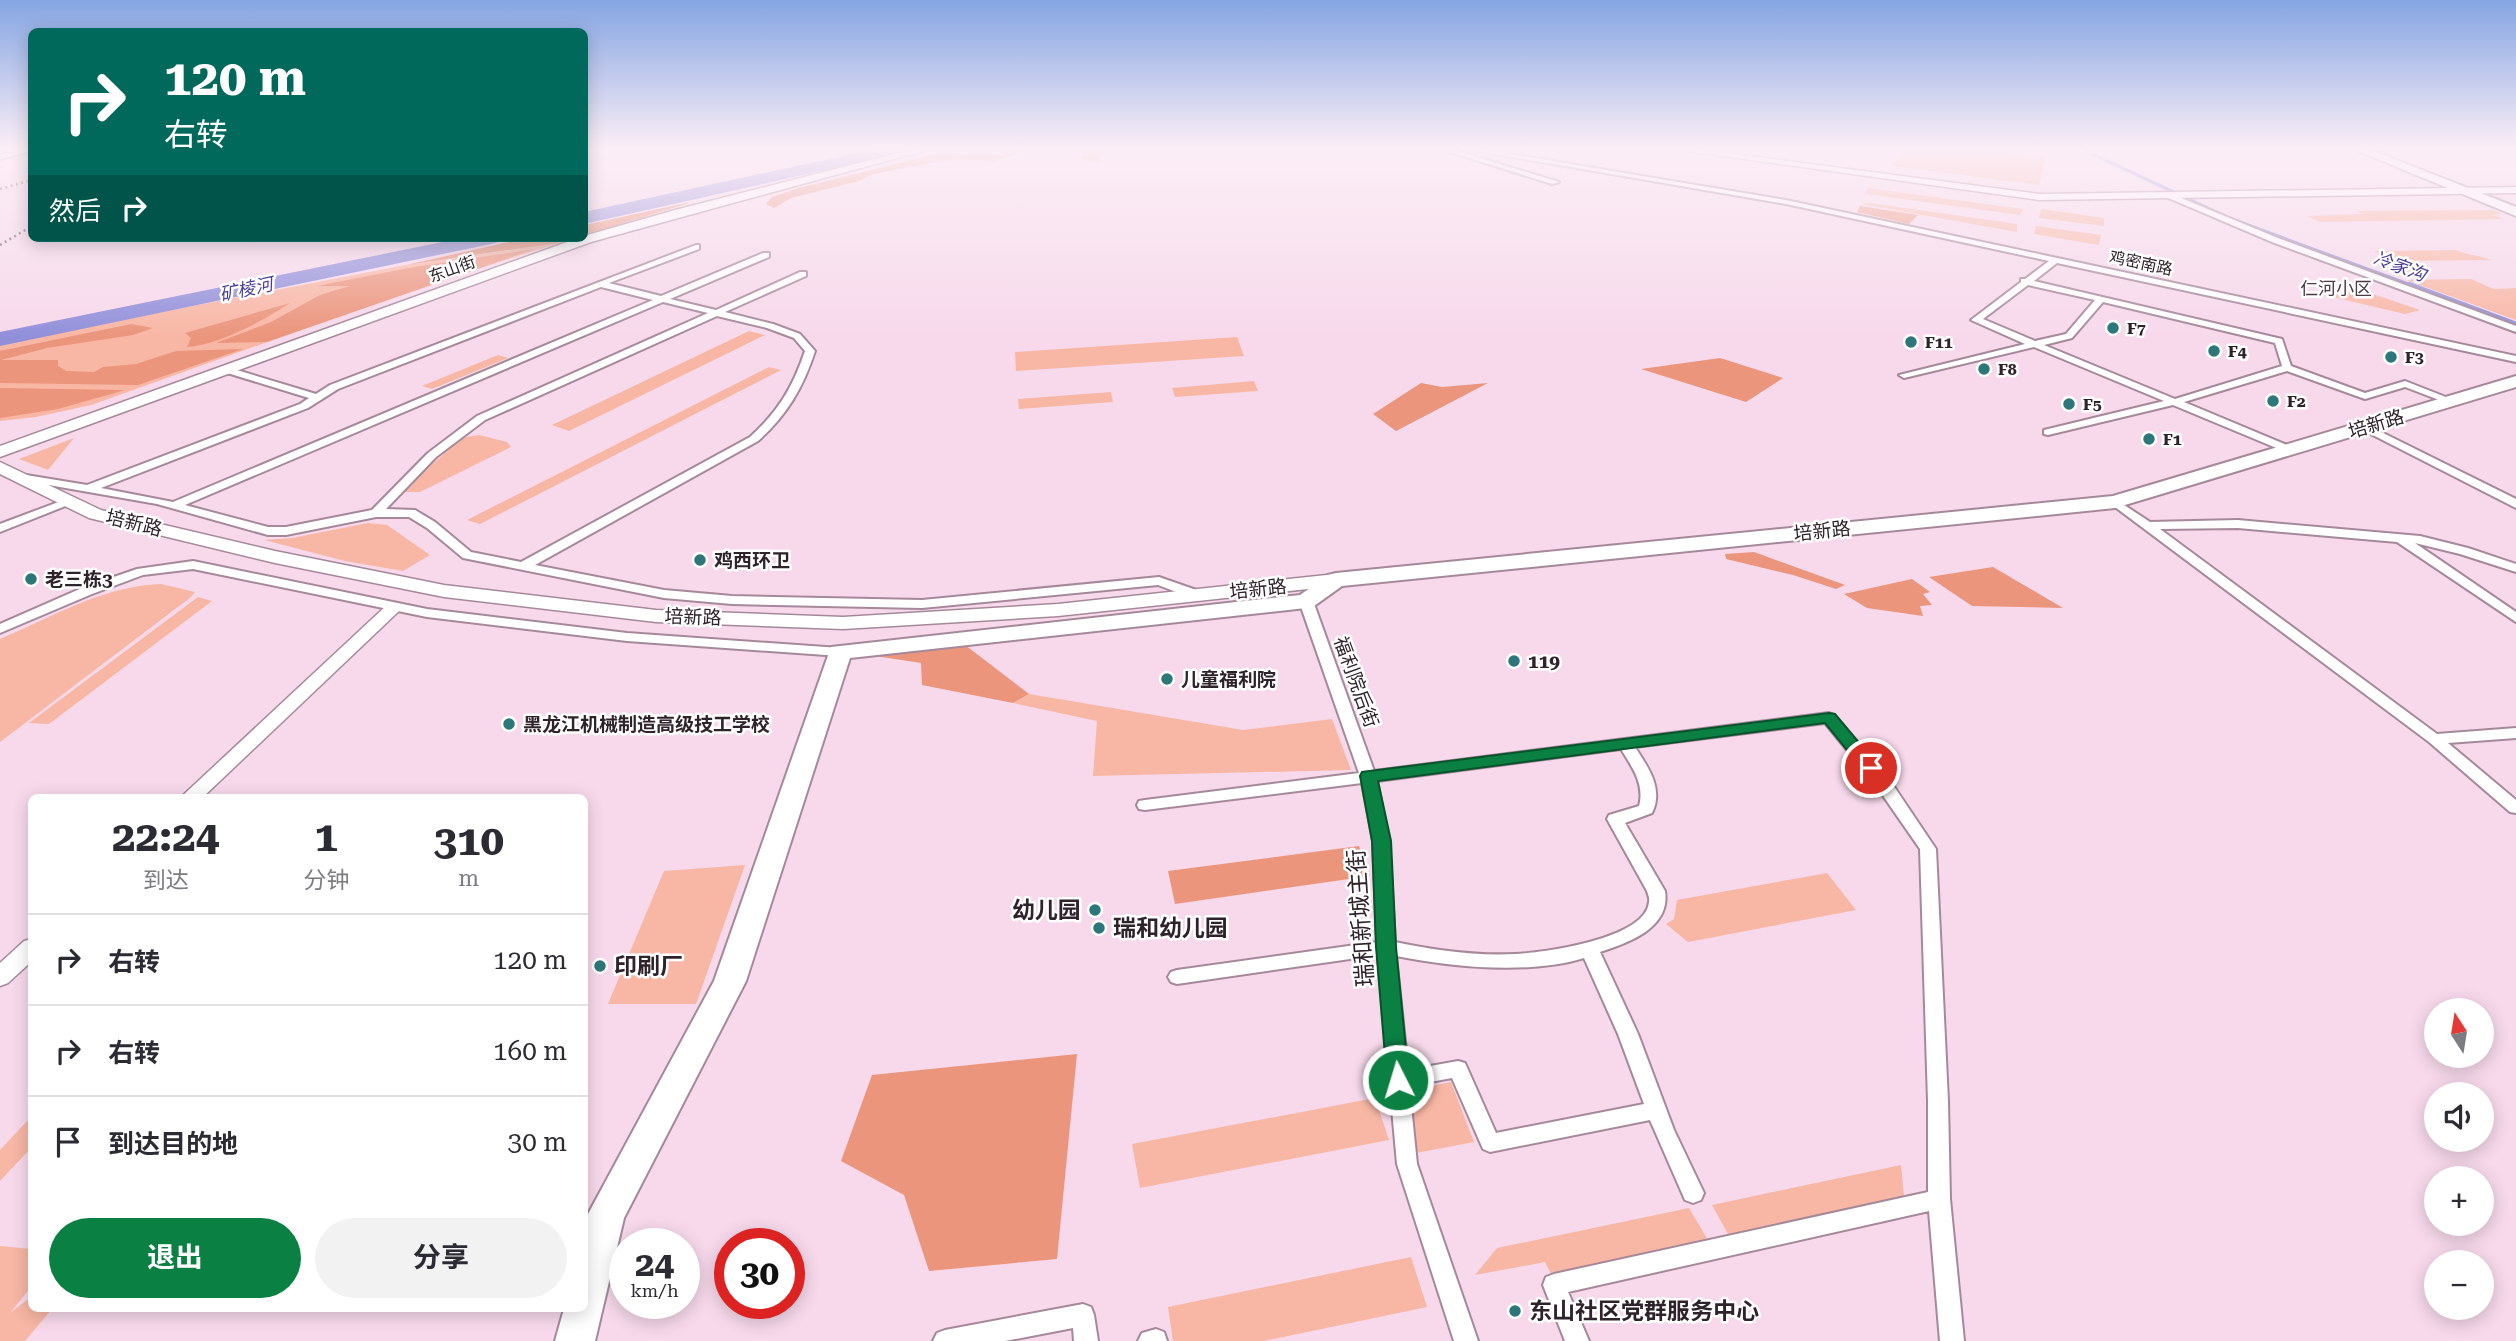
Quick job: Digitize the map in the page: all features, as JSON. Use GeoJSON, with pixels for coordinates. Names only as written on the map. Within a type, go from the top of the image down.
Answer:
{"type":"FeatureCollection","features":[{"type":"Feature","properties":{"kind":"highway","name":"培新路"},"geometry":{"type":"LineString","coordinates":[[1336,580],[2115,502],[2516,381]]}},
{"type":"Feature","properties":{"kind":"highway"},"geometry":{"type":"LineString","coordinates":[[588,1291],[606,1216],[730,981],[840,652],[1306,601],[1336,580]]}},
{"type":"Feature","properties":{"kind":"highway"},"geometry":{"type":"LineString","coordinates":[[575,1341],[583,1312]]}},
{"type":"Feature","properties":{"kind":"main road","name":"东山街"},"geometry":{"type":"LineString","coordinates":[[588,239],[681,212]]}},
{"type":"Feature","properties":{"kind":"main road","name":"东山街"},"geometry":{"type":"LineString","coordinates":[[0,452],[579,242]]}},
{"type":"Feature","properties":{"kind":"main road","name":"培新路"},"geometry":{"type":"LineString","coordinates":[[0,467],[95,514],[135,524],[444,591],[656,616],[843,623],[1058,610],[1336,580]]}},
{"type":"Feature","properties":{"kind":"street","name":"鸡密南路"},"geometry":{"type":"LineString","coordinates":[[1832,212],[2516,359]]}},
{"type":"Feature","properties":{"kind":"street"},"geometry":{"type":"LineString","coordinates":[[2206,212],[2238,226],[2516,329]]}},
{"type":"Feature","properties":{"kind":"street"},"geometry":{"type":"LineString","coordinates":[[89,489],[304,406],[334,387],[696,247]]}},
{"type":"Feature","properties":{"kind":"street"},"geometry":{"type":"LineString","coordinates":[[175,505],[766,255]]}},
{"type":"Feature","properties":{"kind":"street"},"geometry":{"type":"LineString","coordinates":[[2057,259],[2024,281],[1976,320],[2290,450]]}},
{"type":"Feature","properties":{"kind":"street"},"geometry":{"type":"LineString","coordinates":[[376,513],[432,455],[481,418],[803,274]]}},
{"type":"Feature","properties":{"kind":"street"},"geometry":{"type":"LineString","coordinates":[[2024,281],[2279,341],[2287,368]]}},
{"type":"Feature","properties":{"kind":"street"},"geometry":{"type":"LineString","coordinates":[[521,567],[744,445],[781,416],[802,379],[810,351],[797,336],[770,326],[601,284]]}},
{"type":"Feature","properties":{"kind":"street"},"geometry":{"type":"LineString","coordinates":[[1904,374],[2069,336],[2101,299]]}},
{"type":"Feature","properties":{"kind":"street"},"geometry":{"type":"LineString","coordinates":[[2048,432],[2174,402],[2287,368],[2365,396],[2405,384],[2451,401]]}},
{"type":"Feature","properties":{"kind":"street"},"geometry":{"type":"LineString","coordinates":[[227,370],[318,398]]}},
{"type":"Feature","properties":{"kind":"street"},"geometry":{"type":"LineString","coordinates":[[2365,427],[2516,505]]}},
{"type":"Feature","properties":{"kind":"street"},"geometry":{"type":"LineString","coordinates":[[20,477],[175,505],[268,531],[286,531],[376,513],[411,513],[431,525],[467,555],[664,594],[732,600],[922,604],[1158,581],[1197,595]]}},
{"type":"Feature","properties":{"kind":"street"},"geometry":{"type":"LineString","coordinates":[[0,528],[69,501]]}},
{"type":"Feature","properties":{"kind":"street"},"geometry":{"type":"LineString","coordinates":[[2115,502],[2434,739],[2516,808]]}},
{"type":"Feature","properties":{"kind":"street"},"geometry":{"type":"LineString","coordinates":[[2150,526],[2238,524],[2420,540],[2516,568]]}},
{"type":"Feature","properties":{"kind":"street"},"geometry":{"type":"LineString","coordinates":[[2400,538],[2516,618]]}},
{"type":"Feature","properties":{"kind":"street"},"geometry":{"type":"LineString","coordinates":[[0,629],[87,591],[141,572],[193,565],[393,608],[627,637],[840,652]]}},
{"type":"Feature","properties":{"kind":"street","name":"福利院后街"},"geometry":{"type":"LineString","coordinates":[[1306,601],[1368,776]]}},
{"type":"Feature","properties":{"kind":"street"},"geometry":{"type":"LineString","coordinates":[[194,794],[393,608]]}},
{"type":"Feature","properties":{"kind":"street"},"geometry":{"type":"LineString","coordinates":[[1145,805],[1829,718],[1883,783],[1928,849],[1939,1199],[1952,1341]]}},
{"type":"Feature","properties":{"kind":"street"},"geometry":{"type":"LineString","coordinates":[[2434,739],[2516,733]]}},
{"type":"Feature","properties":{"kind":"street"},"geometry":{"type":"LineString","coordinates":[[1177,978],[1386,947],[1436,957],[1513,961],[1577,953],[1626,937],[1650,918],[1658,903],[1656,891],[1615,819],[1646,809],[1650,798],[1649,783],[1625,744]]}},
{"type":"Feature","properties":{"kind":"street","name":"瑞和新城主街"},"geometry":{"type":"LineString","coordinates":[[1368,776],[1381,841],[1386,947],[1407,1164],[1466,1341]]}},
{"type":"Feature","properties":{"kind":"street"},"geometry":{"type":"LineString","coordinates":[[1589,949],[1628,1034],[1656,1110],[1693,1193]]}},
{"type":"Feature","properties":{"kind":"street"},"geometry":{"type":"LineString","coordinates":[[0,977],[28,951]]}},
{"type":"Feature","properties":{"kind":"street"},"geometry":{"type":"LineString","coordinates":[[1398,1080],[1458,1069],[1490,1143],[1656,1110]]}},
{"type":"Feature","properties":{"kind":"street"},"geometry":{"type":"LineString","coordinates":[[1577,1341],[1554,1285],[1939,1199]]}},
{"type":"Feature","properties":{"kind":"street"},"geometry":{"type":"LineString","coordinates":[[946,1341],[1083,1315],[1086,1341]]}},
{"type":"Feature","properties":{"kind":"shaded area"},"geometry":{"type":"Polygon","coordinates":[[[647,212],[661,212],[588,234],[588,224],[647,212]]]}},
{"type":"Feature","properties":{"kind":"shaded area"},"geometry":{"type":"Polygon","coordinates":[[[1857,212],[1896,212],[1918,215],[1909,224],[1857,212]]]}},
{"type":"Feature","properties":{"kind":"shaded area"},"geometry":{"type":"Polygon","coordinates":[[[1903,212],[1930,212],[2017,224],[2017,232],[1903,212]]]}},
{"type":"Feature","properties":{"kind":"shaded area"},"geometry":{"type":"Polygon","coordinates":[[[1995,212],[2022,212],[2020,215],[1995,212]]]}},
{"type":"Feature","properties":{"kind":"shaded area"},"geometry":{"type":"Polygon","coordinates":[[[2040,212],[2059,212],[2104,218],[2104,226],[2039,218],[2040,212]]]}},
{"type":"Feature","properties":{"kind":"shaded area"},"geometry":{"type":"Polygon","coordinates":[[[2358,212],[2497,212],[2502,214],[2493,215],[2504,219],[2320,222],[2307,216],[2363,214],[2358,212]]]}},
{"type":"Feature","properties":{"kind":"shaded area"},"geometry":{"type":"Polygon","coordinates":[[[2036,226],[2101,235],[2099,245],[2034,234],[2036,226]]]}},
{"type":"Feature","properties":{"kind":"shaded area"},"geometry":{"type":"Polygon","coordinates":[[[509,242],[561,242],[557,243],[406,265],[509,242]]]}},
{"type":"Feature","properties":{"kind":"shaded area"},"geometry":{"type":"Polygon","coordinates":[[[546,242],[563,242],[435,282],[91,405],[36,417],[0,421],[0,343],[406,265],[518,249],[546,242]]]}},
{"type":"Feature","properties":{"kind":"shaded area"},"geometry":{"type":"Polygon","coordinates":[[[535,249],[267,342],[216,343],[271,322],[320,295],[350,286],[317,286],[414,267],[535,249]]]}},
{"type":"Feature","properties":{"kind":"shaded area"},"geometry":{"type":"Polygon","coordinates":[[[2456,250],[2491,260],[2394,261],[2374,251],[2456,250]]]}},
{"type":"Feature","properties":{"kind":"shaded area"},"geometry":{"type":"Polygon","coordinates":[[[2471,279],[2494,289],[2516,288],[2516,320],[2406,280],[2471,279]]]}},
{"type":"Feature","properties":{"kind":"shaded area"},"geometry":{"type":"Polygon","coordinates":[[[2361,290],[2420,310],[2405,314],[2324,295],[2361,290]]]}},
{"type":"Feature","properties":{"kind":"shaded area"},"geometry":{"type":"Polygon","coordinates":[[[290,303],[227,337],[187,347],[191,338],[185,333],[290,303]]]}},
{"type":"Feature","properties":{"kind":"shaded area"},"geometry":{"type":"Polygon","coordinates":[[[131,324],[153,328],[133,335],[47,348],[1,360],[58,360],[58,366],[66,371],[94,372],[103,367],[136,364],[176,351],[243,349],[138,385],[0,383],[0,351],[131,324]]]}},
{"type":"Feature","properties":{"kind":"shaded area"},"geometry":{"type":"Polygon","coordinates":[[[749,331],[765,335],[569,431],[552,425],[749,331]]]}},
{"type":"Feature","properties":{"kind":"shaded area"},"geometry":{"type":"Polygon","coordinates":[[[1237,337],[1244,356],[1016,371],[1015,352],[1237,337]]]}},
{"type":"Feature","properties":{"kind":"shaded area"},"geometry":{"type":"Polygon","coordinates":[[[498,355],[508,358],[432,389],[422,386],[498,355]]]}},
{"type":"Feature","properties":{"kind":"shaded area"},"geometry":{"type":"Polygon","coordinates":[[[1720,358],[1783,378],[1746,402],[1641,369],[1720,358]]]}},
{"type":"Feature","properties":{"kind":"shaded area"},"geometry":{"type":"Polygon","coordinates":[[[769,367],[781,370],[480,524],[467,520],[769,367]]]}},
{"type":"Feature","properties":{"kind":"shaded area"},"geometry":{"type":"Polygon","coordinates":[[[1254,381],[1258,391],[1175,397],[1172,388],[1254,381]]]}},
{"type":"Feature","properties":{"kind":"shaded area"},"geometry":{"type":"Polygon","coordinates":[[[1421,383],[1442,387],[1488,383],[1396,431],[1373,414],[1421,383]]]}},
{"type":"Feature","properties":{"kind":"shaded area"},"geometry":{"type":"Polygon","coordinates":[[[0,388],[125,390],[58,409],[0,418],[0,388]]]}},
{"type":"Feature","properties":{"kind":"shaded area"},"geometry":{"type":"Polygon","coordinates":[[[1111,392],[1113,402],[1019,409],[1018,399],[1111,392]]]}},
{"type":"Feature","properties":{"kind":"shaded area"},"geometry":{"type":"Polygon","coordinates":[[[479,435],[507,442],[511,447],[420,492],[405,492],[405,489],[461,438],[479,435]]]}},
{"type":"Feature","properties":{"kind":"shaded area"},"geometry":{"type":"Polygon","coordinates":[[[74,438],[48,470],[19,459],[74,438]]]}},
{"type":"Feature","properties":{"kind":"shaded area"},"geometry":{"type":"Polygon","coordinates":[[[368,523],[387,525],[430,555],[403,571],[345,561],[264,540],[292,538],[368,523]]]}},
{"type":"Feature","properties":{"kind":"shaded area"},"geometry":{"type":"Polygon","coordinates":[[[1754,552],[1845,585],[1836,589],[1793,575],[1726,559],[1725,554],[1754,552]]]}},
{"type":"Feature","properties":{"kind":"shaded area"},"geometry":{"type":"Polygon","coordinates":[[[1993,567],[2063,608],[1972,606],[1929,577],[1993,567]]]}},
{"type":"Feature","properties":{"kind":"shaded area"},"geometry":{"type":"Polygon","coordinates":[[[1912,579],[1930,592],[1923,594],[1932,605],[1920,606],[1923,616],[1867,608],[1844,594],[1912,579]]]}},
{"type":"Feature","properties":{"kind":"shaded area"},"geometry":{"type":"Polygon","coordinates":[[[161,584],[195,592],[0,742],[0,639],[98,596],[161,584]]]}},
{"type":"Feature","properties":{"kind":"shaded area"},"geometry":{"type":"Polygon","coordinates":[[[198,597],[212,601],[49,724],[29,723],[198,597]]]}},
{"type":"Feature","properties":{"kind":"shaded area"},"geometry":{"type":"Polygon","coordinates":[[[936,645],[965,645],[1029,694],[1013,703],[922,685],[921,663],[875,656],[878,652],[936,645]]]}},
{"type":"Feature","properties":{"kind":"shaded area"},"geometry":{"type":"Polygon","coordinates":[[[1029,694],[1243,730],[1332,719],[1351,770],[1093,776],[1097,721],[1013,703],[1029,694]]]}},
{"type":"Feature","properties":{"kind":"shaded area"},"geometry":{"type":"Polygon","coordinates":[[[1359,846],[1370,876],[1175,904],[1168,871],[1359,846]]]}},
{"type":"Feature","properties":{"kind":"shaded area"},"geometry":{"type":"Polygon","coordinates":[[[745,865],[696,1004],[608,1004],[664,871],[745,865]]]}},
{"type":"Feature","properties":{"kind":"shaded area"},"geometry":{"type":"Polygon","coordinates":[[[1827,873],[1856,910],[1688,942],[1666,924],[1674,919],[1677,900],[1827,873]]]}},
{"type":"Feature","properties":{"kind":"shaded area"},"geometry":{"type":"Polygon","coordinates":[[[1077,1054],[1057,1259],[929,1271],[904,1195],[841,1161],[872,1075],[1077,1054]]]}},
{"type":"Feature","properties":{"kind":"shaded area"},"geometry":{"type":"Polygon","coordinates":[[[1451,1082],[1474,1142],[1416,1153],[1411,1090],[1451,1082]]]}},
{"type":"Feature","properties":{"kind":"shaded area"},"geometry":{"type":"Polygon","coordinates":[[[1375,1098],[1389,1140],[1140,1188],[1132,1144],[1375,1098]]]}},
{"type":"Feature","properties":{"kind":"shaded area"},"geometry":{"type":"Polygon","coordinates":[[[28,1120],[28,1151],[0,1181],[0,1150],[28,1120]]]}},
{"type":"Feature","properties":{"kind":"shaded area"},"geometry":{"type":"Polygon","coordinates":[[[1901,1165],[1904,1197],[1729,1236],[1712,1205],[1901,1165]]]}},
{"type":"Feature","properties":{"kind":"shaded area"},"geometry":{"type":"Polygon","coordinates":[[[1689,1208],[1709,1242],[1552,1276],[1545,1262],[1475,1275],[1497,1248],[1689,1208]]]}},
{"type":"Feature","properties":{"kind":"shaded area"},"geometry":{"type":"Polygon","coordinates":[[[0,1246],[28,1249],[28,1291],[10,1313],[28,1299],[28,1312],[49,1312],[25,1341],[0,1341],[0,1246]]]}},
{"type":"Feature","properties":{"kind":"shaded area"},"geometry":{"type":"Polygon","coordinates":[[[1411,1257],[1427,1307],[1264,1341],[1173,1341],[1168,1307],[1411,1257]]]}},
{"type":"Feature","properties":{"kind":"waterway","name":"矿棱河"},"geometry":{"type":"LineString","coordinates":[[588,217],[613,212]]}},
{"type":"Feature","properties":{"kind":"waterway","name":"冷家沟"},"geometry":{"type":"LineString","coordinates":[[2215,212],[2413,286]]}},
{"type":"Feature","properties":{"kind":"waterway","name":"矿棱河"},"geometry":{"type":"LineString","coordinates":[[0,339],[472,242]]}},
{"type":"Feature","properties":{"kind":"waterway","name":"冷家沟"},"geometry":{"type":"LineString","coordinates":[[2409,284],[2516,324]]}},
{"type":"Feature","properties":{"kind":"railway"},"geometry":{"type":"LineString","coordinates":[[0,245],[28,228]]}},
{"type":"Feature","properties":{"kind":"place","name":"F7"},"geometry":{"type":"Point","coordinates":[2113,328]}},
{"type":"Feature","properties":{"kind":"place","name":"F11"},"geometry":{"type":"Point","coordinates":[1911,342]}},
{"type":"Feature","properties":{"kind":"place","name":"F4"},"geometry":{"type":"Point","coordinates":[2214,351]}},
{"type":"Feature","properties":{"kind":"place","name":"F3"},"geometry":{"type":"Point","coordinates":[2391,357]}},
{"type":"Feature","properties":{"kind":"place","name":"F8"},"geometry":{"type":"Point","coordinates":[1984,369]}},
{"type":"Feature","properties":{"kind":"place","name":"F2"},"geometry":{"type":"Point","coordinates":[2273,401]}},
{"type":"Feature","properties":{"kind":"place","name":"F5"},"geometry":{"type":"Point","coordinates":[2069,404]}},
{"type":"Feature","properties":{"kind":"place","name":"F1"},"geometry":{"type":"Point","coordinates":[2149,439]}},
{"type":"Feature","properties":{"kind":"place","name":"鸡西环卫"},"geometry":{"type":"Point","coordinates":[700,560]}},
{"type":"Feature","properties":{"kind":"place","name":"老三栋3"},"geometry":{"type":"Point","coordinates":[31,579]}},
{"type":"Feature","properties":{"kind":"place","name":"119"},"geometry":{"type":"Point","coordinates":[1514,661]}},
{"type":"Feature","properties":{"kind":"place","name":"儿童福利院"},"geometry":{"type":"Point","coordinates":[1167,679]}},
{"type":"Feature","properties":{"kind":"place","name":"黑龙江机械制造高级技工学校"},"geometry":{"type":"Point","coordinates":[509,724]}},
{"type":"Feature","properties":{"kind":"place","name":"幼儿园"},"geometry":{"type":"Point","coordinates":[1095,910]}},
{"type":"Feature","properties":{"kind":"place","name":"瑞和幼儿园"},"geometry":{"type":"Point","coordinates":[1099,928]}},
{"type":"Feature","properties":{"kind":"place","name":"印刷厂"},"geometry":{"type":"Point","coordinates":[600,966]}},
{"type":"Feature","properties":{"kind":"place","name":"东山社区党群服务中心"},"geometry":{"type":"Point","coordinates":[1515,1311]}},
{"type":"Feature","properties":{"kind":"district","name":"仁河小区"},"geometry":{"type":"Point","coordinates":[2336,288]}},
{"type":"Feature","properties":{"kind":"route"},"geometry":{"type":"LineString","coordinates":[[1398,1080],[1386,947],[1381,841],[1368,776],[1829,718],[1871,768]]}}]}
